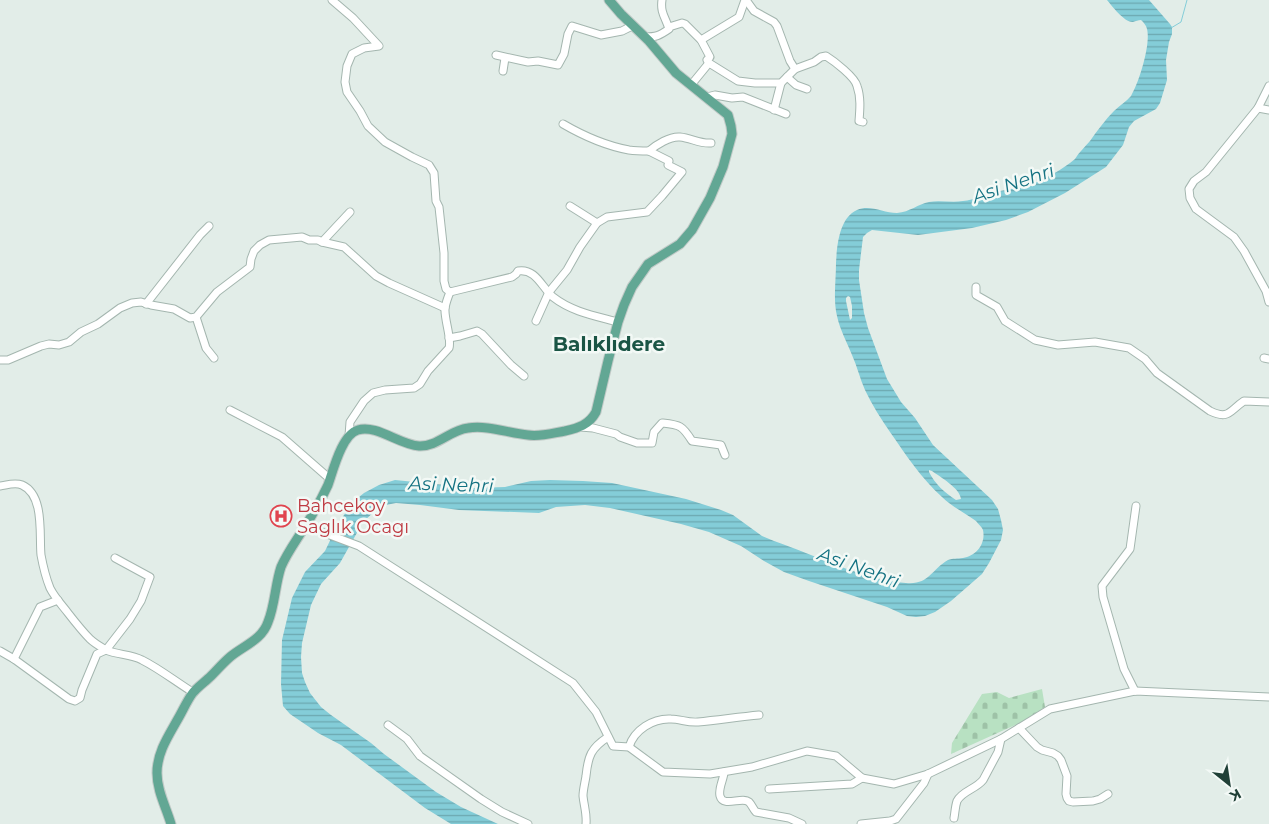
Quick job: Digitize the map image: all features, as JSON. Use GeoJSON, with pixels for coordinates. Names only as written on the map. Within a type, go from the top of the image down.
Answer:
{"type":"FeatureCollection","features":[{"type":"Feature","properties":{"kind":"main road"},"geometry":{"type":"LineString","coordinates":[[171,824],[158,782],[157,771],[159,758],[166,739],[194,692],[230,657],[253,642],[265,630],[271,613],[278,579],[285,560],[309,527],[349,436],[358,429],[370,430],[408,444],[422,446],[433,444],[452,433],[468,428],[487,428],[536,436],[580,427],[591,421],[596,412],[618,322],[632,287],[648,264],[675,248],[686,238],[710,198],[716,186],[732,134],[728,116],[676,73],[645,37],[632,26],[609,0]]}},
{"type":"Feature","properties":{"kind":"street"},"geometry":{"type":"LineString","coordinates":[[332,0],[353,18],[379,46],[364,48],[352,54],[347,66],[345,82],[347,92],[368,126],[385,142],[429,164],[434,173],[444,253],[444,280],[446,289],[450,292]]}},
{"type":"Feature","properties":{"kind":"street"},"geometry":{"type":"LineString","coordinates":[[662,0],[661,8],[669,27]]}},
{"type":"Feature","properties":{"kind":"street"},"geometry":{"type":"LineString","coordinates":[[702,40],[739,17],[746,0],[754,10],[774,22],[777,26],[790,61],[795,69]]}},
{"type":"Feature","properties":{"kind":"street"},"geometry":{"type":"LineString","coordinates":[[645,37],[660,36],[669,30],[669,27],[682,23],[702,40],[710,57],[709,63],[691,86]]}},
{"type":"Feature","properties":{"kind":"street"},"geometry":{"type":"LineString","coordinates":[[496,55],[528,62],[538,61],[558,65],[564,54],[568,34],[572,26],[601,35],[622,31],[632,26]]}},
{"type":"Feature","properties":{"kind":"street"},"geometry":{"type":"LineString","coordinates":[[774,110],[781,83],[795,69],[826,56],[834,61],[857,84],[860,103],[859,121],[863,122]]}},
{"type":"Feature","properties":{"kind":"street"},"geometry":{"type":"LineString","coordinates":[[503,71],[505,58]]}},
{"type":"Feature","properties":{"kind":"street"},"geometry":{"type":"LineString","coordinates":[[709,63],[738,81],[781,83]]}},
{"type":"Feature","properties":{"kind":"street"},"geometry":{"type":"LineString","coordinates":[[787,77],[796,85],[807,89]]}},
{"type":"Feature","properties":{"kind":"street"},"geometry":{"type":"LineString","coordinates":[[1269,86],[1258,108],[1206,172],[1194,180],[1189,189],[1190,198],[1196,209],[1234,237],[1244,251],[1266,291],[1269,302]]}},
{"type":"Feature","properties":{"kind":"street"},"geometry":{"type":"LineString","coordinates":[[707,97],[715,95],[732,98],[743,97],[786,114]]}},
{"type":"Feature","properties":{"kind":"street"},"geometry":{"type":"LineString","coordinates":[[1258,108],[1269,110]]}},
{"type":"Feature","properties":{"kind":"street"},"geometry":{"type":"LineString","coordinates":[[536,321],[549,292],[567,270],[597,223],[607,217],[647,212],[682,172],[668,165],[669,161],[649,151],[618,147],[583,134],[563,124]]}},
{"type":"Feature","properties":{"kind":"street"},"geometry":{"type":"LineString","coordinates":[[649,151],[657,144],[679,136],[704,144],[711,143]]}},
{"type":"Feature","properties":{"kind":"street"},"geometry":{"type":"LineString","coordinates":[[570,206],[597,223]]}},
{"type":"Feature","properties":{"kind":"street"},"geometry":{"type":"LineString","coordinates":[[322,242],[350,212]]}},
{"type":"Feature","properties":{"kind":"street"},"geometry":{"type":"LineString","coordinates":[[146,304],[209,226]]}},
{"type":"Feature","properties":{"kind":"street"},"geometry":{"type":"LineString","coordinates":[[0,360],[8,360],[41,346],[49,344],[59,345],[69,342],[81,332],[98,324],[120,308],[132,303],[141,302],[174,309],[190,318],[196,317],[218,292],[250,267],[254,251],[260,244],[269,240],[302,237],[344,247],[376,276],[389,284],[445,308]]}},
{"type":"Feature","properties":{"kind":"street"},"geometry":{"type":"LineString","coordinates":[[450,292],[512,278],[518,271],[522,270],[536,277],[560,302],[577,311],[618,322]]}},
{"type":"Feature","properties":{"kind":"street"},"geometry":{"type":"LineString","coordinates":[[976,287],[976,295],[996,307],[1005,320],[1035,340],[1058,344],[1095,342],[1129,348],[1145,359],[1157,373],[1210,411],[1219,415],[1227,415],[1244,401],[1269,402]]}},
{"type":"Feature","properties":{"kind":"street"},"geometry":{"type":"LineString","coordinates":[[349,436],[350,422],[364,401],[373,393],[384,390],[414,388],[420,384],[428,371],[448,348],[450,344],[445,308],[450,292]]}},
{"type":"Feature","properties":{"kind":"street"},"geometry":{"type":"LineString","coordinates":[[196,317],[206,348],[214,358]]}},
{"type":"Feature","properties":{"kind":"street"},"geometry":{"type":"LineString","coordinates":[[449,338],[477,331],[524,376]]}},
{"type":"Feature","properties":{"kind":"street"},"geometry":{"type":"LineString","coordinates":[[230,410],[282,437],[330,479]]}},
{"type":"Feature","properties":{"kind":"street"},"geometry":{"type":"LineString","coordinates":[[580,427],[616,434],[637,443],[652,444],[654,432],[662,424],[676,424],[685,430],[692,441],[720,445],[725,455]]}},
{"type":"Feature","properties":{"kind":"street"},"geometry":{"type":"LineString","coordinates":[[0,486],[16,484],[24,486],[36,500],[39,514],[41,555],[51,589],[91,641],[106,650],[137,657],[194,692]]}},
{"type":"Feature","properties":{"kind":"street"},"geometry":{"type":"LineString","coordinates":[[1135,691],[1124,669],[1102,597],[1102,586],[1130,549],[1136,506]]}},
{"type":"Feature","properties":{"kind":"street"},"geometry":{"type":"LineString","coordinates":[[309,527],[359,546],[573,683],[596,712],[613,746],[629,747],[663,772],[710,774],[724,772],[752,767],[807,751],[836,756],[862,778],[894,784],[928,774],[1001,739],[1050,709],[1135,691],[1269,697]]}},
{"type":"Feature","properties":{"kind":"street"},"geometry":{"type":"LineString","coordinates":[[0,651],[69,699],[75,701],[80,698],[97,654],[106,650],[130,619],[141,601],[150,578],[115,558]]}},
{"type":"Feature","properties":{"kind":"street"},"geometry":{"type":"LineString","coordinates":[[14,659],[40,607],[58,600]]}},
{"type":"Feature","properties":{"kind":"street"},"geometry":{"type":"LineString","coordinates":[[629,747],[635,734],[642,728],[664,719],[692,722],[759,715]]}},
{"type":"Feature","properties":{"kind":"street"},"geometry":{"type":"LineString","coordinates":[[388,725],[407,739],[420,756],[480,799],[528,824]]}},
{"type":"Feature","properties":{"kind":"street"},"geometry":{"type":"LineString","coordinates":[[1019,728],[1037,747],[1053,753],[1061,760],[1067,776],[1066,794],[1069,800],[1073,802],[1093,801],[1108,794]]}},
{"type":"Feature","properties":{"kind":"street"},"geometry":{"type":"LineString","coordinates":[[586,824],[587,815],[583,793],[588,760],[594,747],[608,737]]}},
{"type":"Feature","properties":{"kind":"street"},"geometry":{"type":"LineString","coordinates":[[954,818],[958,800],[983,780],[998,752],[1001,739]]}},
{"type":"Feature","properties":{"kind":"street"},"geometry":{"type":"LineString","coordinates":[[724,772],[720,794],[724,801],[746,801],[749,802],[756,812],[789,818],[802,824]]}},
{"type":"Feature","properties":{"kind":"street"},"geometry":{"type":"LineString","coordinates":[[861,824],[896,819],[924,783],[928,774]]}},
{"type":"Feature","properties":{"kind":"street"},"geometry":{"type":"LineString","coordinates":[[769,789],[852,784],[862,778]]}},
{"type":"Feature","properties":{"kind":"green space"},"geometry":{"type":"Polygon","coordinates":[[[1042,689],[1045,707],[1022,722],[951,754],[952,743],[982,694],[997,692],[1009,698],[1042,689]]]}},
{"type":"Feature","properties":{"kind":"water"},"geometry":{"type":"Polygon","coordinates":[[[1107,0],[1149,0],[1170,24],[1172,34],[1166,60],[1167,80],[1160,103],[1156,109],[1134,121],[1129,127],[1123,145],[1106,167],[1065,193],[1028,212],[1006,220],[972,228],[918,235],[872,230],[863,237],[859,280],[864,313],[887,379],[901,402],[915,418],[933,445],[992,500],[998,509],[1001,520],[1003,530],[1001,540],[989,563],[982,574],[951,601],[935,612],[925,616],[907,616],[887,607],[784,572],[741,546],[709,532],[610,508],[585,505],[556,507],[539,513],[459,510],[396,503],[376,510],[363,522],[340,563],[321,584],[311,605],[302,643],[302,673],[310,693],[321,707],[331,715],[436,792],[461,807],[498,824],[451,824],[425,808],[341,745],[318,733],[290,714],[283,706],[281,684],[282,640],[292,598],[305,572],[325,551],[339,522],[354,501],[379,485],[395,480],[475,488],[505,487],[531,481],[550,480],[612,483],[686,499],[721,510],[733,515],[762,536],[774,541],[856,572],[906,583],[920,582],[948,560],[968,557],[976,552],[983,540],[982,528],[976,521],[934,490],[908,458],[883,422],[865,390],[840,326],[836,310],[836,263],[840,233],[846,219],[862,208],[897,213],[929,202],[971,200],[1033,184],[1055,173],[1075,159],[1107,118],[1131,96],[1141,73],[1146,53],[1148,36],[1145,24],[1141,20],[1130,22],[1126,20],[1107,0]],[[848,296],[846,301],[850,320],[852,318],[852,306],[848,296]],[[929,470],[934,480],[944,491],[956,500],[961,499],[953,487],[929,470]]]}},
{"type":"Feature","properties":{"kind":"waterway"},"geometry":{"type":"LineString","coordinates":[[1171,28],[1181,22],[1187,0]]}},
{"type":"Feature","properties":{"kind":"place","name":"Bahcekoy Saglık Ocagı"},"geometry":{"type":"Point","coordinates":[281,516]}},
{"type":"Feature","properties":{"kind":"district","name":"Balıklıdere"},"geometry":{"type":"Point","coordinates":[609,344]}},
{"type":"Feature","properties":{"kind":"water label","name":"Asi Nehri"},"geometry":{"type":"Point","coordinates":[1013,183]}},
{"type":"Feature","properties":{"kind":"water label","name":"Asi Nehri"},"geometry":{"type":"Point","coordinates":[451,484]}},
{"type":"Feature","properties":{"kind":"water label","name":"Asi Nehri"},"geometry":{"type":"Point","coordinates":[859,567]}}]}
